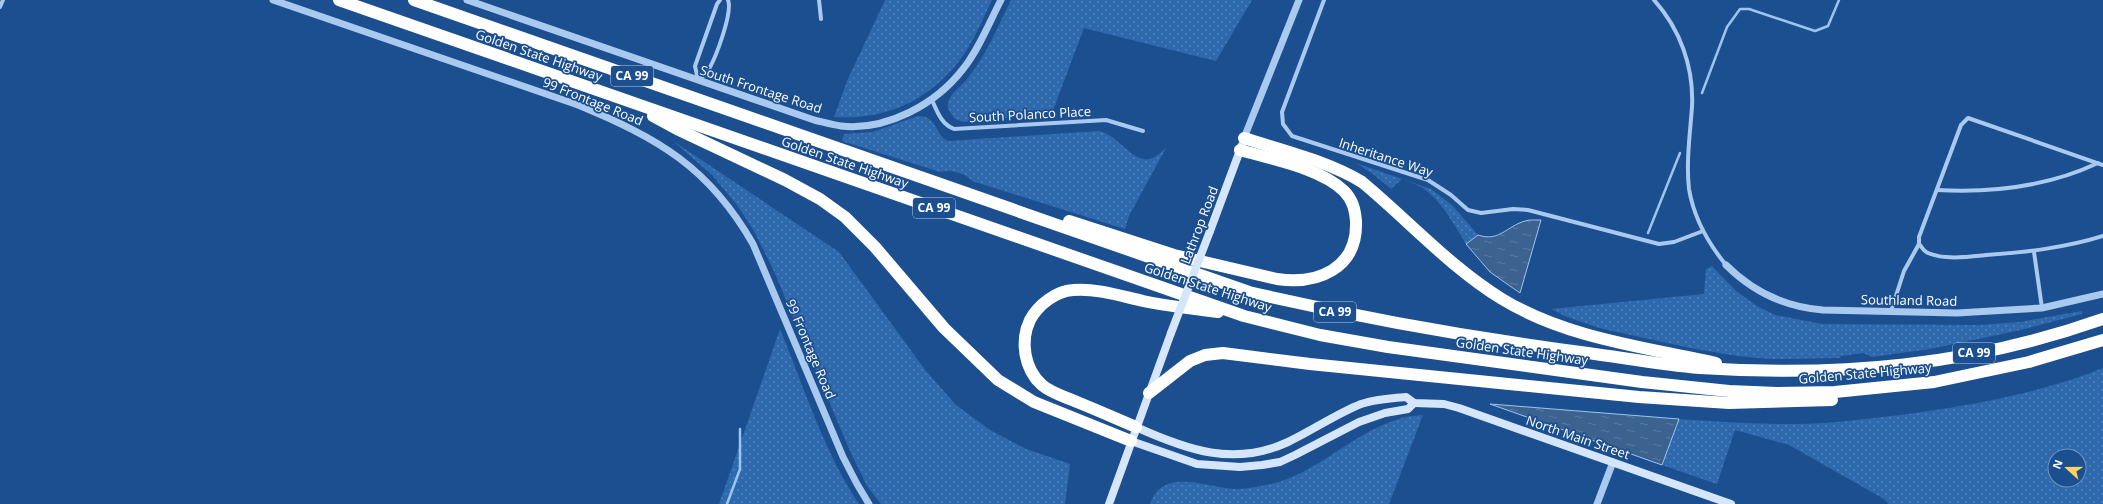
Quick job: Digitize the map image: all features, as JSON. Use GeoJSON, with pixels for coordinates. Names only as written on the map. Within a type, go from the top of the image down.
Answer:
{"type":"FeatureCollection","features":[{"type":"Feature","properties":{"kind":"highway","name":"Golden State Highway"},"geometry":{"type":"LineString","coordinates":[[339,0],[1244,316],[1320,335],[1388,347],[1687,387],[1777,393],[1828,392],[1934,382],[2029,362],[2103,340]]}},
{"type":"Feature","properties":{"kind":"highway","name":"Golden State Highway"},"geometry":{"type":"LineString","coordinates":[[414,0],[851,151],[1249,292],[1333,311],[1494,341],[1698,367],[1782,371],[1842,370],[1930,362],[2025,342],[2103,319]]}},
{"type":"Feature","properties":{"kind":"highway"},"geometry":{"type":"LineString","coordinates":[[624,100],[677,129],[778,176],[820,200],[845,217],[874,247],[944,328],[998,380],[1034,402],[1131,441]]}},
{"type":"Feature","properties":{"kind":"highway"},"geometry":{"type":"LineString","coordinates":[[1244,138],[1329,166],[1362,182],[1453,263],[1501,299],[1534,316],[1596,336],[1749,370]]}},
{"type":"Feature","properties":{"kind":"highway"},"geometry":{"type":"LineString","coordinates":[[851,151],[1174,255],[1277,280],[1294,282],[1319,278],[1343,263],[1352,247],[1356,231],[1354,205],[1344,191],[1324,178],[1294,166],[1240,150]]}},
{"type":"Feature","properties":{"kind":"highway"},"geometry":{"type":"LineString","coordinates":[[1136,427],[1049,389],[1030,371],[1024,343],[1028,324],[1038,309],[1055,296],[1078,290],[1244,316]]}},
{"type":"Feature","properties":{"kind":"highway"},"geometry":{"type":"LineString","coordinates":[[1149,393],[1190,361],[1205,355],[1223,353],[1310,364],[1616,395],[1730,402],[1776,403],[1844,399],[1934,382]]}},
{"type":"Feature","properties":{"kind":"main road","name":"Lathrop Road"},"geometry":{"type":"LineString","coordinates":[[1109,504],[1136,427],[1244,138]]}},
{"type":"Feature","properties":{"kind":"main road","name":"North Main Street"},"geometry":{"type":"LineString","coordinates":[[1136,427],[1193,450],[1232,454],[1270,449],[1288,442],[1363,404],[1406,397],[1414,403],[1436,404],[1459,408],[1731,504]]}},
{"type":"Feature","properties":{"kind":"main road","name":"North Main Street"},"geometry":{"type":"LineString","coordinates":[[1131,441],[1197,464],[1240,467],[1262,465],[1280,462],[1359,422],[1385,413],[1408,409],[1414,403]]}},
{"type":"Feature","properties":{"kind":"street"},"geometry":{"type":"LineString","coordinates":[[0,7],[3,0]]}},
{"type":"Feature","properties":{"kind":"street","name":"99 Frontage Road"},"geometry":{"type":"LineString","coordinates":[[273,0],[578,105],[624,124],[669,150],[689,165],[721,197],[738,218],[753,244],[856,484],[869,504]]}},
{"type":"Feature","properties":{"kind":"street","name":"South Frontage Road"},"geometry":{"type":"LineString","coordinates":[[467,0],[814,120],[842,126],[873,124],[912,112],[932,100],[944,90],[964,68],[1001,0]]}},
{"type":"Feature","properties":{"kind":"street"},"geometry":{"type":"LineString","coordinates":[[720,0],[717,4],[695,66],[698,80],[709,71],[725,26],[730,5],[728,0]]}},
{"type":"Feature","properties":{"kind":"street"},"geometry":{"type":"LineString","coordinates":[[819,0],[821,19]]}},
{"type":"Feature","properties":{"kind":"street","name":"Lathrop Road"},"geometry":{"type":"LineString","coordinates":[[1244,138],[1299,0]]}},
{"type":"Feature","properties":{"kind":"street","name":"Inheritance Way"},"geometry":{"type":"LineString","coordinates":[[1324,0],[1282,112],[1283,124],[1292,136],[1428,180],[1451,195],[1468,210],[1481,214],[1512,209],[1528,210],[1659,244],[1674,242],[1703,231]]}},
{"type":"Feature","properties":{"kind":"street"},"geometry":{"type":"LineString","coordinates":[[1654,0],[1674,27],[1689,67],[1692,106],[1688,160],[1690,189],[1703,231],[1726,266]]}},
{"type":"Feature","properties":{"kind":"street","name":"South Polanco Place"},"geometry":{"type":"LineString","coordinates":[[932,100],[942,121],[947,126],[954,129],[1101,120],[1143,131]]}},
{"type":"Feature","properties":{"kind":"street"},"geometry":{"type":"LineString","coordinates":[[1891,312],[1904,271],[1919,244],[1919,237],[1960,125],[1968,118],[2101,164]]}},
{"type":"Feature","properties":{"kind":"street"},"geometry":{"type":"LineString","coordinates":[[1937,190],[1975,191],[2036,184],[2060,178],[2101,164]]}},
{"type":"Feature","properties":{"kind":"street"},"geometry":{"type":"LineString","coordinates":[[1919,244],[1928,253],[1948,256],[2034,252],[2084,242],[2103,236]]}},
{"type":"Feature","properties":{"kind":"street"},"geometry":{"type":"LineString","coordinates":[[2034,252],[2042,308]]}},
{"type":"Feature","properties":{"kind":"street","name":"Southland Road"},"geometry":{"type":"LineString","coordinates":[[1726,266],[1762,293],[1794,306],[1823,310],[1957,313],[2042,308],[2103,294]]}},
{"type":"Feature","properties":{"kind":"street"},"geometry":{"type":"LineString","coordinates":[[1597,504],[1613,462]]}},
{"type":"Feature","properties":{"kind":"shaded area"},"geometry":{"type":"Polygon","coordinates":[[[885,0],[992,0],[962,58],[944,78],[930,90],[917,99],[886,112],[852,117],[834,117],[847,81],[885,0]]]}},
{"type":"Feature","properties":{"kind":"shaded area"},"geometry":{"type":"Polygon","coordinates":[[[1011,0],[1252,0],[1216,61],[1084,28],[1052,113],[964,122],[955,119],[948,109],[949,100],[980,61],[1011,0]]]}},
{"type":"Feature","properties":{"kind":"shaded area"},"geometry":{"type":"Polygon","coordinates":[[[918,116],[929,119],[933,122],[940,134],[948,141],[1099,131],[1108,135],[1132,154],[1140,158],[1148,159],[1157,156],[1167,146],[1129,216],[1125,229],[972,181],[958,172],[940,172],[842,141],[844,134],[873,132],[918,116]]]}},
{"type":"Feature","properties":{"kind":"shaded area"},"geometry":{"type":"Polygon","coordinates":[[[673,141],[839,252],[926,371],[956,405],[990,430],[1026,449],[1070,464],[1065,504],[881,504],[867,486],[850,451],[773,269],[754,231],[737,205],[712,175],[673,141]]]}},
{"type":"Feature","properties":{"kind":"shaded area"},"geometry":{"type":"Polygon","coordinates":[[[1356,163],[1431,189],[1452,205],[1478,235],[1466,244],[1452,220],[1440,204],[1426,191],[1417,185],[1402,179],[1391,189],[1373,174],[1356,163]]]}},
{"type":"Feature","properties":{"kind":"shaded area"},"geometry":{"type":"Polygon","coordinates":[[[1712,266],[1736,291],[1757,306],[1775,315],[1822,324],[1979,325],[2020,322],[2082,311],[2082,314],[2021,330],[1930,349],[1872,357],[1863,353],[1841,356],[1840,358],[1770,359],[1737,356],[1690,348],[1599,328],[1567,317],[1551,309],[1704,294],[1706,269],[1712,266]]]}},
{"type":"Feature","properties":{"kind":"shaded area"},"geometry":{"type":"Polygon","coordinates":[[[780,329],[815,419],[835,463],[859,504],[719,504],[780,329]]]}},
{"type":"Feature","properties":{"kind":"shaded area"},"geometry":{"type":"Polygon","coordinates":[[[2103,368],[2103,504],[1889,504],[1884,499],[1789,445],[1735,430],[1717,484],[1662,465],[1679,419],[1765,424],[1820,423],[1860,420],[1977,403],[2054,385],[2103,368]]]}},
{"type":"Feature","properties":{"kind":"shaded area"},"geometry":{"type":"Polygon","coordinates":[[[1423,415],[1389,504],[1150,504],[1156,492],[1165,485],[1175,482],[1199,483],[1236,489],[1266,485],[1284,480],[1301,473],[1382,425],[1405,417],[1423,415]]]}},
{"type":"Feature","properties":{"kind":"water"},"geometry":{"type":"Polygon","coordinates":[[[1541,220],[1520,293],[1490,272],[1466,244],[1478,235],[1486,237],[1499,235],[1522,222],[1541,220]]]}},
{"type":"Feature","properties":{"kind":"water"},"geometry":{"type":"Polygon","coordinates":[[[1490,404],[1679,419],[1662,465],[1490,404]]]}},
{"type":"Feature","properties":{"kind":"waterway"},"geometry":{"type":"LineString","coordinates":[[1702,93],[1727,27],[1740,9],[1749,9],[1815,31],[1828,26],[1839,0]]}},
{"type":"Feature","properties":{"kind":"waterway"},"geometry":{"type":"LineString","coordinates":[[1648,233],[1680,153]]}},
{"type":"Feature","properties":{"kind":"waterway"},"geometry":{"type":"LineString","coordinates":[[727,504],[740,469],[740,429]]}}]}
